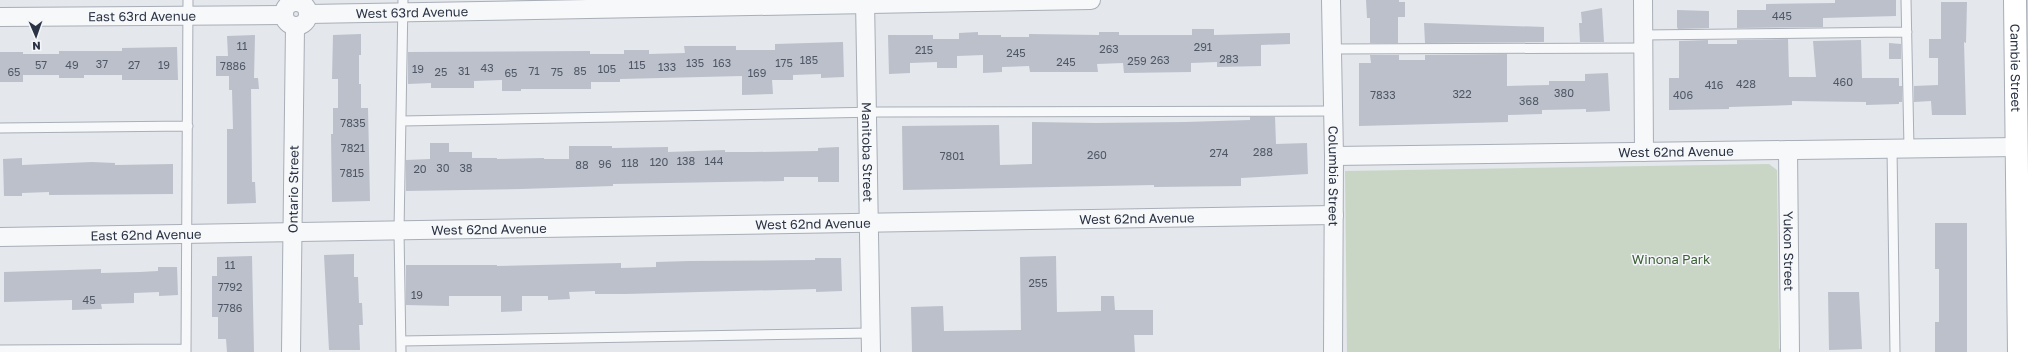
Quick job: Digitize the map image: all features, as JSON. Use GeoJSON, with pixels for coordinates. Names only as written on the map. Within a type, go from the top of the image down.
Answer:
{"type":"FeatureCollection","features":[{"type":"Feature","properties":{"kind":"main road","name":"Cambie Street"},"geometry":{"type":"LineString","coordinates":[[2015,0],[2019,352]]}},
{"type":"Feature","properties":{"kind":"street","name":"West 63rd Avenue"},"geometry":{"type":"LineString","coordinates":[[295,12],[403,6],[1091,0]]}},
{"type":"Feature","properties":{"kind":"street","name":"Columbia Street"},"geometry":{"type":"LineString","coordinates":[[1332,0],[1334,156],[1333,352]]}},
{"type":"Feature","properties":{"kind":"street"},"geometry":{"type":"LineString","coordinates":[[1643,0],[1642,42],[1644,152]]}},
{"type":"Feature","properties":{"kind":"street","name":"Manitoba Street"},"geometry":{"type":"LineString","coordinates":[[866,2],[871,352]]}},
{"type":"Feature","properties":{"kind":"street","name":"East 63rd Avenue"},"geometry":{"type":"LineString","coordinates":[[0,17],[187,7],[295,12]]}},
{"type":"Feature","properties":{"kind":"street","name":"Ontario Street"},"geometry":{"type":"LineString","coordinates":[[291,352],[295,12]]}},
{"type":"Feature","properties":{"kind":"street","name":"West 62nd Avenue"},"geometry":{"type":"LineString","coordinates":[[1334,156],[2017,147]]}},
{"type":"Feature","properties":{"kind":"street","name":"Yukon Street"},"geometry":{"type":"LineString","coordinates":[[1788,150],[1790,352]]}},
{"type":"Feature","properties":{"kind":"street","name":"West 62nd Avenue"},"geometry":{"type":"LineString","coordinates":[[293,233],[1334,215]]}},
{"type":"Feature","properties":{"kind":"street","name":"East 62nd Avenue"},"geometry":{"type":"LineString","coordinates":[[0,237],[293,233]]}},
{"type":"Feature","properties":{"kind":"lane"},"geometry":{"type":"LineString","coordinates":[[1895,352],[1901,148],[1907,32],[1906,0]]}},
{"type":"Feature","properties":{"kind":"lane"},"geometry":{"type":"LineString","coordinates":[[401,352],[399,231],[403,6]]}},
{"type":"Feature","properties":{"kind":"lane"},"geometry":{"type":"LineString","coordinates":[[0,350],[186,350],[188,126],[187,7]]}},
{"type":"Feature","properties":{"kind":"lane"},"geometry":{"type":"LineString","coordinates":[[1332,49],[1642,42],[1907,32]]}},
{"type":"Feature","properties":{"kind":"lane"},"geometry":{"type":"LineString","coordinates":[[402,121],[867,113],[1333,111]]}},
{"type":"Feature","properties":{"kind":"lane"},"geometry":{"type":"LineString","coordinates":[[0,128],[188,126]]}},
{"type":"Feature","properties":{"kind":"lane"},"geometry":{"type":"LineString","coordinates":[[401,342],[871,333]]}},
{"type":"Feature","properties":{"kind":"green space"},"geometry":{"type":"Polygon","coordinates":[[[2024,0],[2028,0],[2028,128],[2026,128],[2024,0]]]}},
{"type":"Feature","properties":{"kind":"green space","name":"Winona Park"},"geometry":{"type":"Polygon","coordinates":[[[1769,164],[1777,170],[1779,348],[1781,352],[1347,352],[1345,171],[1769,164]]]}},
{"type":"Feature","properties":{"kind":"building"},"geometry":{"type":"Polygon","coordinates":[[[1366,0],[1399,0],[1399,2],[1405,2],[1405,17],[1398,17],[1398,43],[1370,43],[1370,18],[1367,18],[1366,0]]]}},
{"type":"Feature","properties":{"kind":"building"},"geometry":{"type":"Polygon","coordinates":[[[1835,0],[1896,0],[1896,16],[1823,18],[1823,27],[1737,28],[1737,10],[1766,10],[1766,4],[1835,3],[1835,0]]]}},
{"type":"Feature","properties":{"kind":"building"},"geometry":{"type":"Polygon","coordinates":[[[1941,2],[1967,2],[1966,43],[1964,42],[1966,115],[1932,115],[1931,101],[1914,102],[1914,86],[1938,85],[1938,58],[1929,58],[1929,39],[1941,39],[1941,2]]]}},
{"type":"Feature","properties":{"kind":"building"},"geometry":{"type":"Polygon","coordinates":[[[1602,8],[1604,42],[1580,42],[1579,23],[1582,23],[1581,12],[1602,8]]]}},
{"type":"Feature","properties":{"kind":"building"},"geometry":{"type":"Polygon","coordinates":[[[1677,10],[1709,11],[1709,28],[1678,29],[1677,10]]]}},
{"type":"Feature","properties":{"kind":"building"},"geometry":{"type":"Polygon","coordinates":[[[1424,23],[1544,27],[1544,42],[1425,43],[1424,23]]]}},
{"type":"Feature","properties":{"kind":"building"},"geometry":{"type":"Polygon","coordinates":[[[1192,29],[1214,29],[1214,35],[1290,33],[1290,44],[1261,45],[1261,66],[1217,67],[1217,62],[1191,63],[1191,72],[1124,73],[1123,63],[1097,64],[1098,72],[1030,72],[1029,66],[1002,67],[1002,72],[983,73],[983,55],[957,56],[957,68],[937,68],[937,62],[910,63],[910,73],[889,74],[888,35],[933,35],[933,39],[959,39],[959,33],[978,32],[978,35],[1001,35],[1001,37],[1029,37],[1029,34],[1099,35],[1099,32],[1119,32],[1119,35],[1192,35],[1192,29]]]}},
{"type":"Feature","properties":{"kind":"building"},"geometry":{"type":"Polygon","coordinates":[[[361,34],[359,84],[361,84],[361,108],[368,108],[370,201],[332,202],[331,134],[333,134],[333,108],[338,108],[338,79],[332,79],[333,35],[361,34]]]}},
{"type":"Feature","properties":{"kind":"building"},"geometry":{"type":"Polygon","coordinates":[[[255,35],[254,78],[258,78],[259,89],[251,89],[252,182],[255,182],[256,203],[227,204],[227,129],[233,129],[232,90],[229,90],[229,76],[216,76],[216,56],[228,56],[227,36],[255,35]]]}},
{"type":"Feature","properties":{"kind":"building"},"geometry":{"type":"Polygon","coordinates":[[[1788,39],[1789,77],[1816,77],[1813,41],[1861,40],[1862,78],[1899,78],[1899,86],[1902,86],[1902,102],[1899,102],[1899,104],[1866,105],[1866,102],[1792,101],[1792,105],[1729,107],[1729,109],[1669,110],[1669,78],[1679,78],[1679,41],[1708,40],[1708,44],[1737,44],[1737,40],[1788,39]]]}},
{"type":"Feature","properties":{"kind":"building"},"geometry":{"type":"Polygon","coordinates":[[[843,42],[844,77],[821,78],[821,74],[793,75],[793,80],[772,80],[773,94],[742,95],[742,76],[620,79],[620,82],[591,82],[591,89],[521,89],[521,91],[502,91],[502,80],[474,81],[474,88],[431,88],[431,83],[408,84],[408,52],[590,51],[590,54],[624,54],[624,50],[649,50],[649,54],[685,53],[684,46],[736,46],[736,50],[775,50],[775,44],[843,42]]]}},
{"type":"Feature","properties":{"kind":"building"},"geometry":{"type":"Polygon","coordinates":[[[1889,43],[1901,44],[1901,59],[1889,59],[1889,43]]]}},
{"type":"Feature","properties":{"kind":"building"},"geometry":{"type":"Polygon","coordinates":[[[177,47],[178,80],[122,80],[122,75],[84,75],[84,78],[59,78],[59,75],[23,75],[23,82],[0,82],[0,52],[23,52],[23,54],[59,54],[59,51],[122,51],[122,48],[177,47]]]}},
{"type":"Feature","properties":{"kind":"building"},"geometry":{"type":"Polygon","coordinates":[[[1507,54],[1507,86],[1549,85],[1549,81],[1585,81],[1585,74],[1608,73],[1610,111],[1586,112],[1586,109],[1542,110],[1542,114],[1508,115],[1508,122],[1359,126],[1359,63],[1371,63],[1370,55],[1399,55],[1399,60],[1425,60],[1425,55],[1507,54]]]}},
{"type":"Feature","properties":{"kind":"building"},"geometry":{"type":"Polygon","coordinates":[[[1250,117],[1275,117],[1276,144],[1307,143],[1308,174],[1241,178],[1241,186],[1154,187],[1154,185],[903,190],[902,126],[999,125],[1000,165],[1032,164],[1032,122],[1186,122],[1250,120],[1250,117]]]}},
{"type":"Feature","properties":{"kind":"building"},"geometry":{"type":"Polygon","coordinates":[[[430,143],[449,143],[449,152],[472,152],[472,158],[497,159],[569,159],[569,146],[612,146],[612,148],[668,147],[668,152],[725,150],[725,152],[818,151],[818,148],[839,147],[839,182],[818,182],[818,177],[784,177],[784,181],[613,184],[613,186],[406,191],[406,160],[430,159],[430,143]]]}},
{"type":"Feature","properties":{"kind":"building"},"geometry":{"type":"Polygon","coordinates":[[[22,158],[22,165],[92,162],[115,163],[115,165],[173,164],[173,194],[49,195],[49,192],[22,193],[22,196],[4,196],[3,159],[22,158]]]}},
{"type":"Feature","properties":{"kind":"building"},"geometry":{"type":"Polygon","coordinates":[[[1935,223],[1967,223],[1967,352],[1935,352],[1935,322],[1939,322],[1939,269],[1935,269],[1935,223]]]}},
{"type":"Feature","properties":{"kind":"building"},"geometry":{"type":"Polygon","coordinates":[[[354,254],[354,277],[358,277],[359,303],[362,303],[363,325],[359,325],[360,350],[329,350],[324,255],[354,254]]]}},
{"type":"Feature","properties":{"kind":"building"},"geometry":{"type":"Polygon","coordinates":[[[252,256],[254,352],[227,352],[226,339],[218,339],[218,317],[212,317],[212,276],[217,276],[217,257],[252,256]]]}},
{"type":"Feature","properties":{"kind":"building"},"geometry":{"type":"Polygon","coordinates":[[[1056,256],[1057,312],[1101,311],[1101,296],[1114,296],[1115,310],[1153,310],[1153,335],[1134,335],[1135,352],[912,352],[911,307],[943,306],[944,331],[1021,330],[1020,257],[1056,256]]]}},
{"type":"Feature","properties":{"kind":"building"},"geometry":{"type":"Polygon","coordinates":[[[815,258],[841,258],[842,291],[816,292],[816,289],[625,294],[595,294],[595,291],[569,292],[570,299],[548,300],[548,296],[522,296],[522,311],[501,312],[501,296],[449,296],[449,306],[406,305],[406,265],[497,266],[621,263],[621,268],[656,267],[656,262],[815,260],[815,258]]]}},
{"type":"Feature","properties":{"kind":"building"},"geometry":{"type":"Polygon","coordinates":[[[158,267],[177,267],[178,295],[159,296],[159,292],[134,293],[134,303],[101,304],[102,309],[72,310],[72,300],[4,302],[4,272],[101,269],[101,273],[140,272],[158,271],[158,267]]]}},
{"type":"Feature","properties":{"kind":"building"},"geometry":{"type":"Polygon","coordinates":[[[1828,292],[1859,292],[1862,349],[1829,350],[1828,292]]]}}]}
